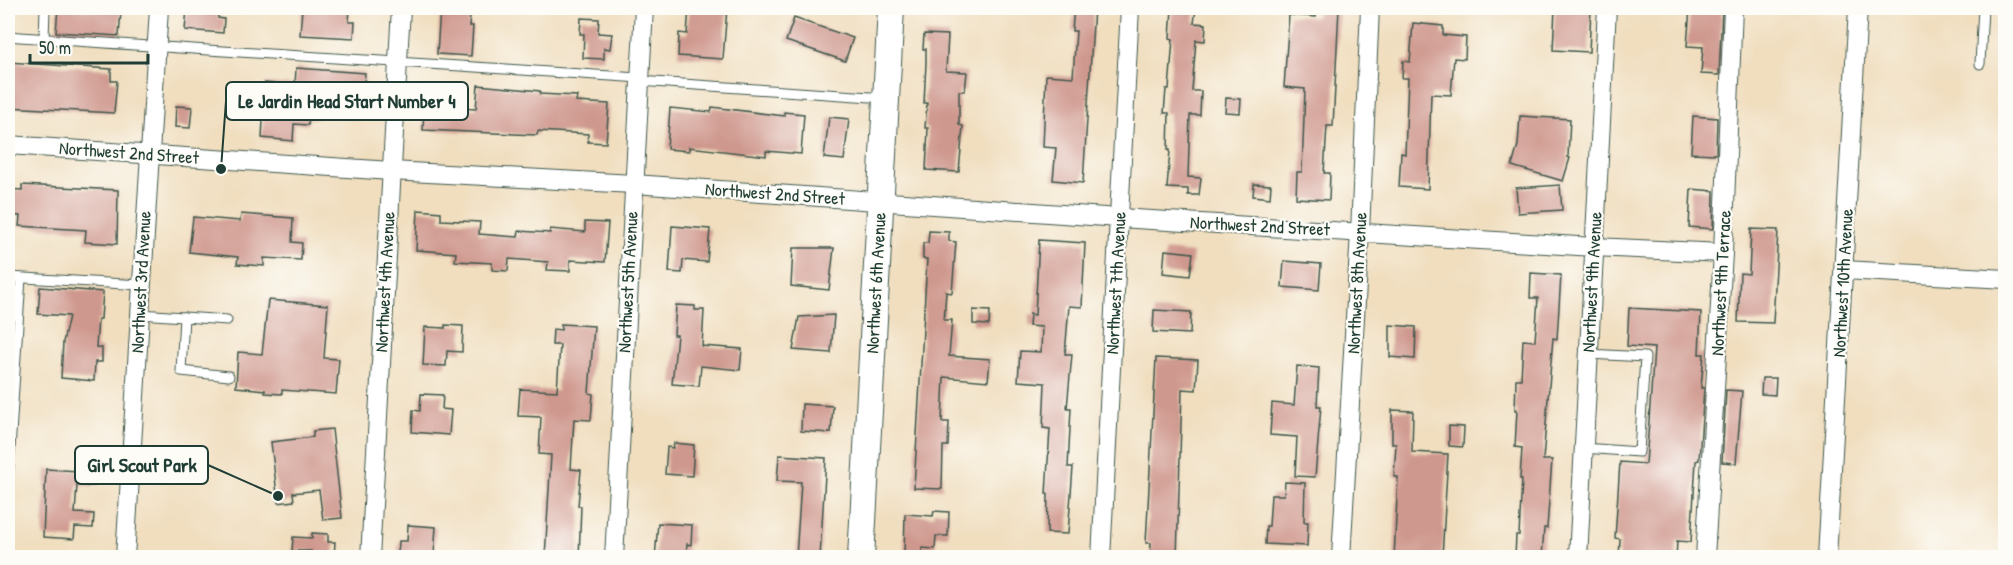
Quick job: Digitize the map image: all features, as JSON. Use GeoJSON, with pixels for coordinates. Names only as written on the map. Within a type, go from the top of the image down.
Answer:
{"type":"FeatureCollection","features":[{"type":"Feature","properties":{"kind":"street","name":"Northwest 3rd Avenue"},"geometry":{"type":"LineString","coordinates":[[125,558],[159,8]]}},
{"type":"Feature","properties":{"kind":"street","name":"Northwest 4th Avenue"},"geometry":{"type":"LineString","coordinates":[[370,558],[401,8]]}},
{"type":"Feature","properties":{"kind":"street","name":"Northwest 5th Avenue"},"geometry":{"type":"LineString","coordinates":[[614,558],[644,8]]}},
{"type":"Feature","properties":{"kind":"street","name":"Northwest 6th Avenue"},"geometry":{"type":"LineString","coordinates":[[861,558],[891,8]]}},
{"type":"Feature","properties":{"kind":"street","name":"Northwest 7th Avenue"},"geometry":{"type":"LineString","coordinates":[[1101,558],[1130,8]]}},
{"type":"Feature","properties":{"kind":"street","name":"Northwest 8th Avenue"},"geometry":{"type":"LineString","coordinates":[[1341,558],[1360,232],[1370,8]]}},
{"type":"Feature","properties":{"kind":"street","name":"Northwest 9th Avenue"},"geometry":{"type":"LineString","coordinates":[[1578,558],[1607,8]]}},
{"type":"Feature","properties":{"kind":"street","name":"Northwest 9th Terrace"},"geometry":{"type":"LineString","coordinates":[[1706,558],[1723,253],[1733,8]]}},
{"type":"Feature","properties":{"kind":"street","name":"Northwest 10th Avenue"},"geometry":{"type":"LineString","coordinates":[[1827,558],[1858,8]]}},
{"type":"Feature","properties":{"kind":"street","name":"Northwest 2nd Street"},"geometry":{"type":"LineString","coordinates":[[8,145],[1594,248],[1723,253]]}},
{"type":"Feature","properties":{"kind":"street"},"geometry":{"type":"LineString","coordinates":[[1844,270],[2006,279]]}},
{"type":"Feature","properties":{"kind":"lane"},"geometry":{"type":"LineString","coordinates":[[44,39],[45,8]]}},
{"type":"Feature","properties":{"kind":"lane"},"geometry":{"type":"LineString","coordinates":[[1980,64],[1983,8]]}},
{"type":"Feature","properties":{"kind":"lane"},"geometry":{"type":"LineString","coordinates":[[8,36],[398,61],[886,98]]}},
{"type":"Feature","properties":{"kind":"lane"},"geometry":{"type":"LineString","coordinates":[[8,277],[141,285]]}},
{"type":"Feature","properties":{"kind":"lane"},"geometry":{"type":"LineString","coordinates":[[8,481],[21,278]]}},
{"type":"Feature","properties":{"kind":"lane"},"geometry":{"type":"LineString","coordinates":[[140,314],[227,320]]}},
{"type":"Feature","properties":{"kind":"lane"},"geometry":{"type":"LineString","coordinates":[[184,317],[181,371],[229,376]]}},
{"type":"Feature","properties":{"kind":"lane"},"geometry":{"type":"LineString","coordinates":[[1583,448],[1639,452],[1645,357],[1588,354]]}},
{"type":"Feature","properties":{"kind":"building"},"geometry":{"type":"Polygon","coordinates":[[[58,8],[121,11],[119,36],[56,32],[58,8]]]}},
{"type":"Feature","properties":{"kind":"building"},"geometry":{"type":"Polygon","coordinates":[[[302,8],[350,8],[349,22],[355,22],[354,38],[300,35],[302,8]]]}},
{"type":"Feature","properties":{"kind":"building"},"geometry":{"type":"Polygon","coordinates":[[[440,8],[471,8],[469,26],[473,26],[471,56],[437,54],[440,8]]]}},
{"type":"Feature","properties":{"kind":"building"},"geometry":{"type":"Polygon","coordinates":[[[689,8],[727,8],[723,59],[678,56],[679,33],[687,34],[689,8]]]}},
{"type":"Feature","properties":{"kind":"building"},"geometry":{"type":"Polygon","coordinates":[[[1074,8],[1094,8],[1083,183],[1053,180],[1056,148],[1043,147],[1046,75],[1073,77],[1076,31],[1072,31],[1074,8]]]}},
{"type":"Feature","properties":{"kind":"building"},"geometry":{"type":"Polygon","coordinates":[[[1172,8],[1196,9],[1194,23],[1206,24],[1205,41],[1196,40],[1192,91],[1201,91],[1200,115],[1190,115],[1188,177],[1201,178],[1199,195],[1188,195],[1188,189],[1167,188],[1170,150],[1168,150],[1169,113],[1164,113],[1166,89],[1169,89],[1173,39],[1170,38],[1172,8]]]}},
{"type":"Feature","properties":{"kind":"building"},"geometry":{"type":"Polygon","coordinates":[[[1317,8],[1339,8],[1333,126],[1327,126],[1324,173],[1330,173],[1329,200],[1296,198],[1297,172],[1302,172],[1305,89],[1284,87],[1289,15],[1316,17],[1317,8]]]}},
{"type":"Feature","properties":{"kind":"building"},"geometry":{"type":"Polygon","coordinates":[[[1555,8],[1591,8],[1589,52],[1553,50],[1555,8]]]}},
{"type":"Feature","properties":{"kind":"building"},"geometry":{"type":"Polygon","coordinates":[[[1690,8],[1722,9],[1719,75],[1701,74],[1703,47],[1687,46],[1690,8]]]}},
{"type":"Feature","properties":{"kind":"building"},"geometry":{"type":"Polygon","coordinates":[[[187,9],[218,11],[218,18],[224,19],[223,33],[185,30],[187,9]]]}},
{"type":"Feature","properties":{"kind":"building"},"geometry":{"type":"Polygon","coordinates":[[[581,18],[599,19],[598,33],[612,34],[610,49],[604,48],[604,59],[583,58],[584,34],[580,34],[581,18]]]}},
{"type":"Feature","properties":{"kind":"building"},"geometry":{"type":"Polygon","coordinates":[[[794,18],[853,38],[845,61],[786,41],[794,18]]]}},
{"type":"Feature","properties":{"kind":"building"},"geometry":{"type":"Polygon","coordinates":[[[1413,23],[1443,26],[1443,35],[1466,37],[1465,59],[1454,58],[1451,95],[1431,94],[1428,189],[1399,187],[1401,153],[1405,154],[1408,78],[1402,78],[1403,61],[1410,62],[1413,23]]]}},
{"type":"Feature","properties":{"kind":"building"},"geometry":{"type":"Polygon","coordinates":[[[924,34],[948,35],[946,71],[967,72],[965,91],[959,91],[959,125],[963,126],[959,172],[926,170],[928,128],[925,128],[927,103],[924,103],[926,49],[923,49],[924,34]]]}},
{"type":"Feature","properties":{"kind":"building"},"geometry":{"type":"Polygon","coordinates":[[[8,62],[111,69],[111,81],[117,81],[114,113],[8,107],[8,62]]]}},
{"type":"Feature","properties":{"kind":"building"},"geometry":{"type":"Polygon","coordinates":[[[296,68],[365,73],[361,119],[319,116],[319,119],[309,118],[308,125],[294,124],[293,141],[262,138],[265,83],[295,85],[296,68]]]}},
{"type":"Feature","properties":{"kind":"building"},"geometry":{"type":"Polygon","coordinates":[[[478,85],[540,91],[540,94],[577,96],[576,102],[609,104],[606,143],[588,142],[588,134],[538,131],[537,135],[423,130],[424,106],[476,109],[478,85]]]}},
{"type":"Feature","properties":{"kind":"building"},"geometry":{"type":"Polygon","coordinates":[[[1226,98],[1241,99],[1240,113],[1225,112],[1226,98]]]}},
{"type":"Feature","properties":{"kind":"building"},"geometry":{"type":"Polygon","coordinates":[[[176,106],[192,107],[190,128],[175,127],[176,106]]]}},
{"type":"Feature","properties":{"kind":"building"},"geometry":{"type":"Polygon","coordinates":[[[712,107],[784,116],[784,112],[804,114],[801,154],[766,151],[766,156],[689,147],[689,151],[667,149],[670,108],[711,112],[712,107]]]}},
{"type":"Feature","properties":{"kind":"building"},"geometry":{"type":"Polygon","coordinates":[[[1520,116],[1570,119],[1568,157],[1570,158],[1563,181],[1512,166],[1518,145],[1520,116]]]}},
{"type":"Feature","properties":{"kind":"building"},"geometry":{"type":"Polygon","coordinates":[[[1693,116],[1717,118],[1716,154],[1691,153],[1693,116]]]}},
{"type":"Feature","properties":{"kind":"building"},"geometry":{"type":"Polygon","coordinates":[[[829,117],[849,119],[844,160],[824,158],[829,117]]]}},
{"type":"Feature","properties":{"kind":"building"},"geometry":{"type":"Polygon","coordinates":[[[1254,184],[1271,185],[1270,198],[1253,196],[1254,184]]]}},
{"type":"Feature","properties":{"kind":"building"},"geometry":{"type":"Polygon","coordinates":[[[22,185],[118,190],[117,244],[85,242],[86,230],[19,226],[20,216],[8,215],[8,189],[22,190],[22,185]]]}},
{"type":"Feature","properties":{"kind":"building"},"geometry":{"type":"Polygon","coordinates":[[[1560,185],[1562,210],[1518,213],[1516,188],[1560,185]]]}},
{"type":"Feature","properties":{"kind":"building"},"geometry":{"type":"Polygon","coordinates":[[[1691,189],[1714,191],[1713,229],[1689,227],[1691,189]]]}},
{"type":"Feature","properties":{"kind":"building"},"geometry":{"type":"Polygon","coordinates":[[[418,210],[441,212],[441,220],[480,222],[479,234],[518,237],[519,231],[550,233],[550,229],[585,232],[585,222],[608,223],[605,262],[570,260],[570,271],[547,270],[548,262],[509,259],[508,271],[492,270],[492,263],[455,261],[456,253],[416,250],[418,210]]]}},
{"type":"Feature","properties":{"kind":"building"},"geometry":{"type":"Polygon","coordinates":[[[241,214],[293,218],[292,242],[302,243],[301,260],[264,258],[264,266],[237,264],[238,257],[189,252],[193,217],[240,221],[241,214]]]}},
{"type":"Feature","properties":{"kind":"building"},"geometry":{"type":"Polygon","coordinates":[[[672,226],[710,229],[707,262],[683,260],[682,273],[669,272],[672,226]]]}},
{"type":"Feature","properties":{"kind":"building"},"geometry":{"type":"Polygon","coordinates":[[[1751,229],[1778,230],[1773,323],[1738,322],[1740,273],[1749,274],[1751,229]]]}},
{"type":"Feature","properties":{"kind":"building"},"geometry":{"type":"Polygon","coordinates":[[[929,231],[949,232],[949,241],[956,242],[952,293],[946,292],[944,320],[952,320],[949,356],[990,359],[988,381],[944,377],[942,422],[949,422],[948,446],[943,446],[942,489],[914,488],[927,259],[923,259],[923,243],[928,243],[929,231]]]}},
{"type":"Feature","properties":{"kind":"building"},"geometry":{"type":"Polygon","coordinates":[[[1039,240],[1085,243],[1082,307],[1069,306],[1065,354],[1072,354],[1067,408],[1071,408],[1068,467],[1073,467],[1068,534],[1047,533],[1048,494],[1046,494],[1050,429],[1043,428],[1045,383],[1018,381],[1020,351],[1041,352],[1042,327],[1029,326],[1030,314],[1035,315],[1039,240]]]}},
{"type":"Feature","properties":{"kind":"building"},"geometry":{"type":"Polygon","coordinates":[[[793,248],[834,248],[829,290],[791,286],[793,248]]]}},
{"type":"Feature","properties":{"kind":"building"},"geometry":{"type":"Polygon","coordinates":[[[1165,250],[1193,253],[1190,276],[1163,273],[1165,250]]]}},
{"type":"Feature","properties":{"kind":"building"},"geometry":{"type":"Polygon","coordinates":[[[1284,261],[1321,264],[1319,290],[1282,287],[1284,261]]]}},
{"type":"Feature","properties":{"kind":"building"},"geometry":{"type":"Polygon","coordinates":[[[1531,273],[1561,275],[1557,339],[1553,338],[1543,460],[1552,460],[1547,528],[1544,528],[1542,558],[1515,558],[1516,535],[1519,535],[1522,479],[1520,479],[1522,448],[1515,447],[1516,379],[1521,379],[1523,340],[1535,341],[1538,298],[1530,298],[1531,273]]]}},
{"type":"Feature","properties":{"kind":"building"},"geometry":{"type":"Polygon","coordinates":[[[40,287],[103,292],[96,347],[102,348],[102,362],[95,362],[94,381],[61,378],[63,342],[69,316],[38,314],[40,287]]]}},
{"type":"Feature","properties":{"kind":"building"},"geometry":{"type":"Polygon","coordinates":[[[268,300],[328,305],[324,358],[339,359],[336,394],[282,390],[282,394],[265,393],[265,390],[236,387],[238,352],[262,354],[268,300]]]}},
{"type":"Feature","properties":{"kind":"building"},"geometry":{"type":"Polygon","coordinates":[[[676,305],[695,306],[695,310],[704,310],[702,346],[742,349],[740,370],[701,366],[699,386],[672,384],[677,335],[674,335],[676,305]]]}},
{"type":"Feature","properties":{"kind":"building"},"geometry":{"type":"Polygon","coordinates":[[[1629,308],[1701,312],[1699,354],[1704,354],[1701,388],[1704,388],[1699,460],[1696,461],[1691,542],[1677,541],[1676,558],[1619,558],[1620,539],[1615,538],[1620,462],[1646,464],[1654,348],[1627,346],[1629,308]]]}},
{"type":"Feature","properties":{"kind":"building"},"geometry":{"type":"Polygon","coordinates":[[[973,310],[990,311],[989,325],[973,324],[973,310]]]}},
{"type":"Feature","properties":{"kind":"building"},"geometry":{"type":"Polygon","coordinates":[[[1154,310],[1191,312],[1190,334],[1153,332],[1154,310]]]}},
{"type":"Feature","properties":{"kind":"building"},"geometry":{"type":"Polygon","coordinates":[[[834,315],[831,353],[793,350],[799,317],[834,315]]]}},
{"type":"Feature","properties":{"kind":"building"},"geometry":{"type":"Polygon","coordinates":[[[561,324],[594,326],[589,393],[593,394],[591,420],[574,419],[571,469],[581,470],[578,506],[581,506],[579,558],[545,558],[551,455],[539,454],[541,417],[518,416],[520,389],[557,391],[560,345],[552,345],[553,329],[561,330],[561,324]]]}},
{"type":"Feature","properties":{"kind":"building"},"geometry":{"type":"Polygon","coordinates":[[[445,325],[463,326],[462,352],[447,351],[446,366],[423,365],[425,327],[445,328],[445,325]]]}},
{"type":"Feature","properties":{"kind":"building"},"geometry":{"type":"Polygon","coordinates":[[[1390,325],[1416,327],[1415,359],[1390,357],[1390,325]]]}},
{"type":"Feature","properties":{"kind":"building"},"geometry":{"type":"Polygon","coordinates":[[[1156,358],[1198,360],[1196,390],[1182,389],[1177,558],[1150,558],[1151,543],[1146,543],[1156,358]]]}},
{"type":"Feature","properties":{"kind":"building"},"geometry":{"type":"Polygon","coordinates":[[[1297,366],[1319,368],[1317,406],[1321,406],[1315,477],[1295,476],[1297,437],[1270,435],[1272,403],[1294,405],[1297,366]]]}},
{"type":"Feature","properties":{"kind":"building"},"geometry":{"type":"Polygon","coordinates":[[[1762,378],[1776,378],[1775,395],[1761,394],[1762,378]]]}},
{"type":"Feature","properties":{"kind":"building"},"geometry":{"type":"Polygon","coordinates":[[[1726,390],[1742,391],[1736,463],[1722,462],[1726,390]]]}},
{"type":"Feature","properties":{"kind":"building"},"geometry":{"type":"Polygon","coordinates":[[[421,394],[443,395],[442,409],[451,410],[449,435],[412,432],[413,410],[420,411],[421,394]]]}},
{"type":"Feature","properties":{"kind":"building"},"geometry":{"type":"Polygon","coordinates":[[[802,404],[833,406],[831,433],[801,431],[802,404]]]}},
{"type":"Feature","properties":{"kind":"building"},"geometry":{"type":"Polygon","coordinates":[[[1392,410],[1413,411],[1412,452],[1448,454],[1442,558],[1394,558],[1398,477],[1394,477],[1396,444],[1392,444],[1392,410]]]}},
{"type":"Feature","properties":{"kind":"building"},"geometry":{"type":"Polygon","coordinates":[[[1449,426],[1464,427],[1463,447],[1449,446],[1449,426]]]}},
{"type":"Feature","properties":{"kind":"building"},"geometry":{"type":"Polygon","coordinates":[[[332,429],[342,518],[323,520],[319,490],[293,493],[294,501],[278,503],[271,442],[313,437],[313,431],[332,429]]]}},
{"type":"Feature","properties":{"kind":"building"},"geometry":{"type":"Polygon","coordinates":[[[674,443],[694,445],[692,476],[665,474],[667,447],[673,448],[674,443]]]}},
{"type":"Feature","properties":{"kind":"building"},"geometry":{"type":"Polygon","coordinates":[[[779,455],[826,458],[820,558],[796,558],[801,482],[777,481],[779,455]]]}},
{"type":"Feature","properties":{"kind":"building"},"geometry":{"type":"Polygon","coordinates":[[[46,469],[95,472],[94,486],[77,485],[75,513],[94,514],[93,528],[75,527],[74,539],[43,537],[46,469]]]}},
{"type":"Feature","properties":{"kind":"building"},"geometry":{"type":"Polygon","coordinates":[[[1285,482],[1305,483],[1304,522],[1308,522],[1307,546],[1265,544],[1271,495],[1284,495],[1285,482]]]}},
{"type":"Feature","properties":{"kind":"building"},"geometry":{"type":"Polygon","coordinates":[[[934,511],[949,512],[948,536],[936,536],[935,549],[922,548],[921,558],[904,558],[905,514],[933,516],[934,511]]]}},
{"type":"Feature","properties":{"kind":"building"},"geometry":{"type":"Polygon","coordinates":[[[658,523],[692,525],[691,545],[687,544],[686,555],[682,558],[655,558],[658,523]]]}},
{"type":"Feature","properties":{"kind":"building"},"geometry":{"type":"Polygon","coordinates":[[[408,525],[436,527],[434,555],[398,553],[399,541],[407,541],[408,525]]]}},
{"type":"Feature","properties":{"kind":"building"},"geometry":{"type":"Polygon","coordinates":[[[312,533],[328,534],[328,542],[335,542],[334,558],[311,558],[311,551],[292,551],[293,537],[312,538],[312,533]]]}},
{"type":"Feature","properties":{"kind":"place","name":"Le Jardin Head Start Number 4"},"geometry":{"type":"Point","coordinates":[221,169]}},
{"type":"Feature","properties":{"kind":"place","name":"Girl Scout Park"},"geometry":{"type":"Point","coordinates":[278,496]}}]}
